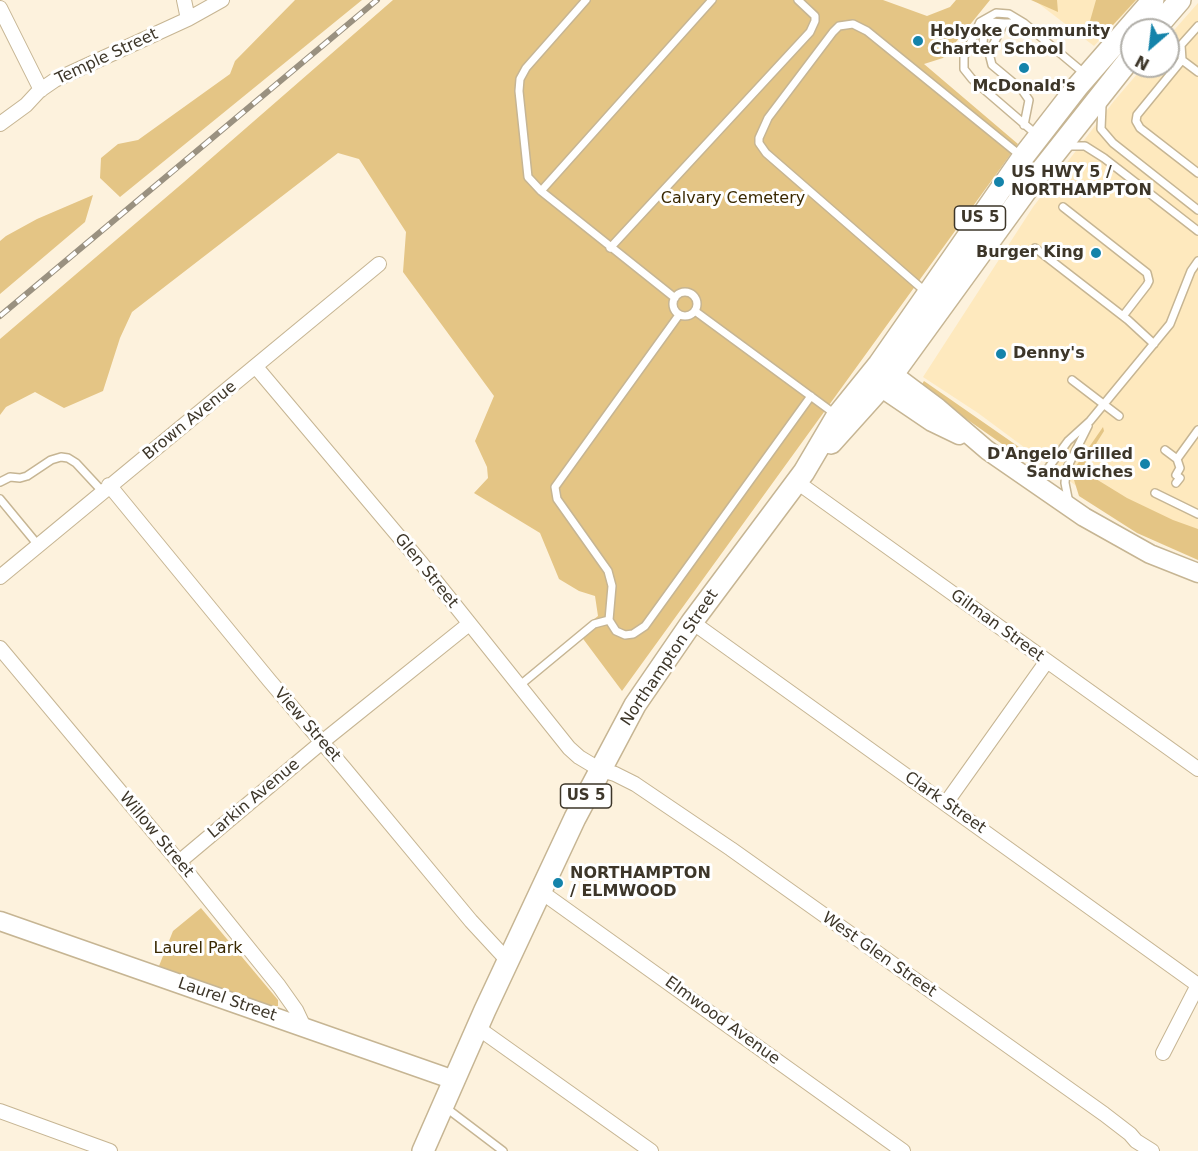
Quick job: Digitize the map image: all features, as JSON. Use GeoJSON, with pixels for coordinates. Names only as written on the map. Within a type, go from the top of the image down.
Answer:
{"type":"FeatureCollection","features":[{"type":"Feature","properties":{"kind":"main road","name":"Northampton Street"},"geometry":{"type":"LineString","coordinates":[[801,477],[837,416],[881,376],[928,294],[1023,157],[1032,131],[1087,76],[1153,0]]}},
{"type":"Feature","properties":{"kind":"main road"},"geometry":{"type":"LineString","coordinates":[[1164,18],[1180,0]]}},
{"type":"Feature","properties":{"kind":"main road","name":"Northampton Street"},"geometry":{"type":"LineString","coordinates":[[428,1146],[454,1080],[540,891],[599,769],[635,705],[692,622],[801,477],[984,249],[1060,146],[1120,71]]}},
{"type":"Feature","properties":{"kind":"main road"},"geometry":{"type":"LineString","coordinates":[[984,249],[1005,205],[1090,94],[1092,88],[1087,76]]}},
{"type":"Feature","properties":{"kind":"street"},"geometry":{"type":"LineString","coordinates":[[184,0],[188,19]]}},
{"type":"Feature","properties":{"kind":"street","name":"Temple Street"},"geometry":{"type":"LineString","coordinates":[[0,124],[55,80],[188,19],[222,0]]}},
{"type":"Feature","properties":{"kind":"street"},"geometry":{"type":"LineString","coordinates":[[0,8],[40,90]]}},
{"type":"Feature","properties":{"kind":"street","name":"Brown Avenue"},"geometry":{"type":"LineString","coordinates":[[0,577],[379,264]]}},
{"type":"Feature","properties":{"kind":"street","name":"Glen Street"},"geometry":{"type":"LineString","coordinates":[[256,367],[569,748],[599,769]]}},
{"type":"Feature","properties":{"kind":"street"},"geometry":{"type":"LineString","coordinates":[[881,376],[932,422],[987,450],[1070,508],[1130,544],[1198,573]]}},
{"type":"Feature","properties":{"kind":"street","name":"Gilman Street"},"geometry":{"type":"LineString","coordinates":[[801,477],[1047,661],[1198,769]]}},
{"type":"Feature","properties":{"kind":"street","name":"View Street"},"geometry":{"type":"LineString","coordinates":[[106,488],[471,921],[508,961]]}},
{"type":"Feature","properties":{"kind":"street","name":"Clark Street"},"geometry":{"type":"LineString","coordinates":[[692,622],[1198,985]]}},
{"type":"Feature","properties":{"kind":"street","name":"Larkin Avenue"},"geometry":{"type":"LineString","coordinates":[[179,862],[322,742],[469,624]]}},
{"type":"Feature","properties":{"kind":"street","name":"Willow Street"},"geometry":{"type":"LineString","coordinates":[[0,648],[179,862],[279,986],[296,1010],[304,1027]]}},
{"type":"Feature","properties":{"kind":"street"},"geometry":{"type":"LineString","coordinates":[[946,803],[1047,661]]}},
{"type":"Feature","properties":{"kind":"street","name":"West Glen Street"},"geometry":{"type":"LineString","coordinates":[[599,769],[635,784],[731,849],[1104,1114],[1130,1134],[1137,1146],[1152,1151]]}},
{"type":"Feature","properties":{"kind":"street","name":"Elmwood Avenue"},"geometry":{"type":"LineString","coordinates":[[540,891],[903,1151]]}},
{"type":"Feature","properties":{"kind":"street","name":"Laurel Street"},"geometry":{"type":"LineString","coordinates":[[0,921],[454,1080]]}},
{"type":"Feature","properties":{"kind":"street"},"geometry":{"type":"LineString","coordinates":[[1163,1053],[1198,985]]}},
{"type":"Feature","properties":{"kind":"street"},"geometry":{"type":"LineString","coordinates":[[478,1028],[651,1151]]}},
{"type":"Feature","properties":{"kind":"street"},"geometry":{"type":"LineString","coordinates":[[0,1111],[110,1151]]}},
{"type":"Feature","properties":{"kind":"lane"},"geometry":{"type":"LineString","coordinates":[[586,0],[525,68],[520,79],[519,92],[527,173],[531,182],[541,191],[675,298]]}},
{"type":"Feature","properties":{"kind":"lane"},"geometry":{"type":"LineString","coordinates":[[541,191],[712,0]]}},
{"type":"Feature","properties":{"kind":"lane"},"geometry":{"type":"LineString","coordinates":[[610,248],[810,32],[815,16],[798,0]]}},
{"type":"Feature","properties":{"kind":"lane"},"geometry":{"type":"LineString","coordinates":[[1032,131],[972,80],[964,69],[964,57],[980,22],[996,13],[1009,14],[1024,23],[1087,76]]}},
{"type":"Feature","properties":{"kind":"lane"},"geometry":{"type":"LineString","coordinates":[[1024,23],[991,22],[984,30],[983,44],[989,53],[992,65],[1022,90],[1029,99],[1032,131]]}},
{"type":"Feature","properties":{"kind":"lane"},"geometry":{"type":"LineString","coordinates":[[989,53],[1004,23]]}},
{"type":"Feature","properties":{"kind":"lane"},"geometry":{"type":"LineString","coordinates":[[928,294],[766,153],[759,143],[759,138],[768,118],[833,32],[845,24],[853,24],[867,31],[1023,157]]}},
{"type":"Feature","properties":{"kind":"lane"},"geometry":{"type":"LineString","coordinates":[[1198,26],[1181,45],[1182,60],[1137,115],[1136,121],[1140,128],[1198,173]]}},
{"type":"Feature","properties":{"kind":"lane"},"geometry":{"type":"LineString","coordinates":[[1182,60],[1198,72]]}},
{"type":"Feature","properties":{"kind":"lane"},"geometry":{"type":"LineString","coordinates":[[1102,94],[1101,129],[1113,144],[1198,210]]}},
{"type":"Feature","properties":{"kind":"lane"},"geometry":{"type":"LineString","coordinates":[[1060,146],[1085,146],[1104,158],[1198,231]]}},
{"type":"Feature","properties":{"kind":"lane"},"geometry":{"type":"LineString","coordinates":[[1063,207],[1147,273],[1149,280],[1147,285],[1123,316]]}},
{"type":"Feature","properties":{"kind":"lane"},"geometry":{"type":"LineString","coordinates":[[1035,248],[1123,316],[1154,344]]}},
{"type":"Feature","properties":{"kind":"lane"},"geometry":{"type":"LineString","coordinates":[[1036,484],[1068,441],[1090,421],[1170,324],[1191,271],[1198,261]]}},
{"type":"Feature","properties":{"kind":"lane"},"geometry":{"type":"LineString","coordinates":[[683,292],[691,294],[697,304],[695,311],[689,316],[679,315],[673,306],[675,298],[683,292]]}},
{"type":"Feature","properties":{"kind":"lane"},"geometry":{"type":"LineString","coordinates":[[695,311],[837,416]]}},
{"type":"Feature","properties":{"kind":"lane"},"geometry":{"type":"LineString","coordinates":[[679,315],[555,487],[558,499],[608,570],[612,586],[609,620],[613,628],[621,634],[633,634],[641,630],[811,396]]}},
{"type":"Feature","properties":{"kind":"lane"},"geometry":{"type":"LineString","coordinates":[[1072,380],[1119,416]]}},
{"type":"Feature","properties":{"kind":"lane"},"geometry":{"type":"LineString","coordinates":[[1070,508],[1066,470],[1090,421]]}},
{"type":"Feature","properties":{"kind":"lane"},"geometry":{"type":"LineString","coordinates":[[1177,459],[1195,441],[1198,430]]}},
{"type":"Feature","properties":{"kind":"lane"},"geometry":{"type":"LineString","coordinates":[[1165,450],[1177,459],[1180,468],[1176,475],[1180,478],[1176,483]]}},
{"type":"Feature","properties":{"kind":"lane"},"geometry":{"type":"LineString","coordinates":[[0,482],[10,477],[27,476],[51,460],[61,457],[76,463],[106,488]]}},
{"type":"Feature","properties":{"kind":"lane"},"geometry":{"type":"LineString","coordinates":[[1155,493],[1198,514]]}},
{"type":"Feature","properties":{"kind":"lane"},"geometry":{"type":"LineString","coordinates":[[0,499],[38,545]]}},
{"type":"Feature","properties":{"kind":"lane"},"geometry":{"type":"LineString","coordinates":[[519,686],[594,624],[609,620]]}},
{"type":"Feature","properties":{"kind":"lane"},"geometry":{"type":"LineString","coordinates":[[443,1106],[502,1151]]}},
{"type":"Feature","properties":{"kind":"shaded area","name":"Holyoke Community Charter School"},"geometry":{"type":"Polygon","coordinates":[[[1034,0],[1137,0],[1094,46],[1034,0]]]}},
{"type":"Feature","properties":{"kind":"shaded area"},"geometry":{"type":"Polygon","coordinates":[[[1198,3],[1198,551],[1083,491],[978,413],[923,377],[1033,207],[1134,78],[1180,78],[1180,23],[1198,3]]]}},
{"type":"Feature","properties":{"kind":"green space"},"geometry":{"type":"Polygon","coordinates":[[[295,0],[362,0],[120,197],[100,178],[101,158],[118,144],[138,140],[230,74],[235,61],[295,0]]]}},
{"type":"Feature","properties":{"kind":"green space","name":"Calvary Cemetery"},"geometry":{"type":"Polygon","coordinates":[[[393,0],[883,0],[927,16],[950,7],[956,0],[990,0],[943,58],[924,64],[1018,144],[622,691],[578,632],[598,616],[595,596],[579,591],[559,579],[540,533],[474,493],[488,478],[487,467],[475,441],[494,396],[403,272],[406,232],[359,159],[338,153],[132,312],[120,338],[103,391],[64,408],[35,392],[6,407],[0,415],[0,339],[393,0]]]}},
{"type":"Feature","properties":{"kind":"green space"},"geometry":{"type":"Polygon","coordinates":[[[1031,0],[1057,0],[1058,12],[1031,0]]]}},
{"type":"Feature","properties":{"kind":"green space"},"geometry":{"type":"Polygon","coordinates":[[[1096,0],[1136,0],[1112,26],[1088,28],[1096,0]]]}},
{"type":"Feature","properties":{"kind":"green space"},"geometry":{"type":"Polygon","coordinates":[[[93,195],[85,222],[0,294],[0,241],[37,219],[93,195]]]}},
{"type":"Feature","properties":{"kind":"green space"},"geometry":{"type":"Polygon","coordinates":[[[924,381],[1036,461],[1022,458],[948,406],[924,387],[922,384],[924,381]]]}},
{"type":"Feature","properties":{"kind":"green space"},"geometry":{"type":"Polygon","coordinates":[[[1103,427],[1104,431],[1089,455],[1083,471],[1127,498],[1198,529],[1198,560],[1137,533],[1079,496],[1074,480],[1076,466],[1103,427]]]}},
{"type":"Feature","properties":{"kind":"green space","name":"Laurel Park"},"geometry":{"type":"Polygon","coordinates":[[[201,908],[278,1000],[278,1006],[269,1006],[159,966],[173,931],[201,908]]]}},
{"type":"Feature","properties":{"kind":"railway"},"geometry":{"type":"LineString","coordinates":[[0,316],[377,0]]}},
{"type":"Feature","properties":{"kind":"place","name":"Holyoke Community Charter School"},"geometry":{"type":"Point","coordinates":[918,41]}},
{"type":"Feature","properties":{"kind":"place","name":"McDonald's"},"geometry":{"type":"Point","coordinates":[1024,68]}},
{"type":"Feature","properties":{"kind":"place","name":"US HWY 5 / NORTHAMPTON"},"geometry":{"type":"Point","coordinates":[999,182]}},
{"type":"Feature","properties":{"kind":"place","name":"Burger King"},"geometry":{"type":"Point","coordinates":[1096,253]}},
{"type":"Feature","properties":{"kind":"place","name":"Denny's"},"geometry":{"type":"Point","coordinates":[1001,354]}},
{"type":"Feature","properties":{"kind":"place","name":"D'Angelo Grilled Sandwiches"},"geometry":{"type":"Point","coordinates":[1145,464]}},
{"type":"Feature","properties":{"kind":"place","name":"NORTHAMPTON / ELMWOOD"},"geometry":{"type":"Point","coordinates":[558,883]}}]}
